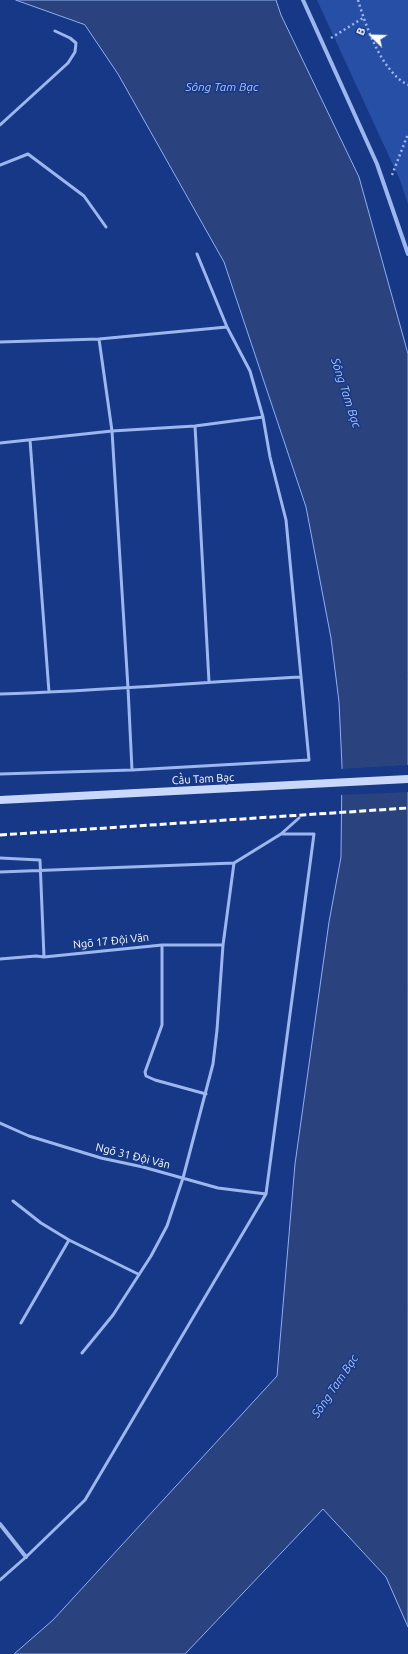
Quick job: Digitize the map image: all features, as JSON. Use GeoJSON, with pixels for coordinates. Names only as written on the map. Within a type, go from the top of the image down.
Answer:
{"type":"FeatureCollection","features":[{"type":"Feature","properties":{"kind":"main road","name":"Cầu Tam Bạc"},"geometry":{"type":"LineString","coordinates":[[0,800],[408,779]]}},
{"type":"Feature","properties":{"kind":"street"},"geometry":{"type":"LineString","coordinates":[[303,0],[377,164],[408,254]]}},
{"type":"Feature","properties":{"kind":"street"},"geometry":{"type":"LineString","coordinates":[[0,1524],[26,1557]]}},
{"type":"Feature","properties":{"kind":"lane"},"geometry":{"type":"LineString","coordinates":[[0,126],[68,63],[75,52],[76,43],[70,38],[55,31]]}},
{"type":"Feature","properties":{"kind":"lane"},"geometry":{"type":"LineString","coordinates":[[0,165],[28,154],[84,196],[106,228]]}},
{"type":"Feature","properties":{"kind":"lane"},"geometry":{"type":"LineString","coordinates":[[0,774],[132,770],[309,760],[286,520],[270,457],[263,416],[250,371],[227,327],[197,254]]}},
{"type":"Feature","properties":{"kind":"lane"},"geometry":{"type":"LineString","coordinates":[[0,342],[99,339],[227,327]]}},
{"type":"Feature","properties":{"kind":"lane"},"geometry":{"type":"LineString","coordinates":[[99,339],[112,431],[132,770]]}},
{"type":"Feature","properties":{"kind":"lane"},"geometry":{"type":"LineString","coordinates":[[0,443],[112,431],[195,426],[263,416]]}},
{"type":"Feature","properties":{"kind":"lane"},"geometry":{"type":"LineString","coordinates":[[195,426],[209,682]]}},
{"type":"Feature","properties":{"kind":"lane"},"geometry":{"type":"LineString","coordinates":[[30,440],[49,692]]}},
{"type":"Feature","properties":{"kind":"lane"},"geometry":{"type":"LineString","coordinates":[[0,694],[128,688],[301,677]]}},
{"type":"Feature","properties":{"kind":"lane"},"geometry":{"type":"LineString","coordinates":[[0,872],[234,863],[281,834],[299,818]]}},
{"type":"Feature","properties":{"kind":"lane"},"geometry":{"type":"LineString","coordinates":[[0,1580],[26,1557],[84,1500],[266,1194],[314,834],[281,834]]}},
{"type":"Feature","properties":{"kind":"lane"},"geometry":{"type":"LineString","coordinates":[[0,858],[40,860],[44,957]]}},
{"type":"Feature","properties":{"kind":"lane"},"geometry":{"type":"LineString","coordinates":[[82,1353],[112,1315],[151,1256],[167,1226],[183,1178],[213,1064],[218,1030],[224,946],[234,863]]}},
{"type":"Feature","properties":{"kind":"lane"},"geometry":{"type":"LineString","coordinates":[[162,945],[162,1025],[145,1072],[146,1076],[155,1080],[206,1094]]}},
{"type":"Feature","properties":{"kind":"lane","name":"Ngõ 17 Đội Văn"},"geometry":{"type":"LineString","coordinates":[[0,960],[162,945],[224,946]]}},
{"type":"Feature","properties":{"kind":"lane","name":"Ngõ 31 Đội Văn"},"geometry":{"type":"LineString","coordinates":[[0,1124],[64,1148],[218,1188],[266,1194]]}},
{"type":"Feature","properties":{"kind":"lane"},"geometry":{"type":"LineString","coordinates":[[13,1201],[41,1224],[69,1240],[138,1274]]}},
{"type":"Feature","properties":{"kind":"lane"},"geometry":{"type":"LineString","coordinates":[[21,1323],[69,1240]]}},
{"type":"Feature","properties":{"kind":"path"},"geometry":{"type":"LineString","coordinates":[[358,0],[363,18],[381,57],[401,82],[408,85]]}},
{"type":"Feature","properties":{"kind":"path"},"geometry":{"type":"LineString","coordinates":[[331,38],[363,18]]}},
{"type":"Feature","properties":{"kind":"path"},"geometry":{"type":"LineString","coordinates":[[392,175],[408,134]]}},
{"type":"Feature","properties":{"kind":"shaded area"},"geometry":{"type":"Polygon","coordinates":[[[317,0],[408,0],[408,204],[400,180],[317,0]]]}},
{"type":"Feature","properties":{"kind":"water","name":"Sông Tam Bạc"},"geometry":{"type":"Polygon","coordinates":[[[16,0],[276,0],[281,15],[359,177],[408,354],[408,1627],[386,1577],[323,1509],[185,1654],[14,1654],[53,1620],[277,1376],[295,1164],[329,922],[341,857],[342,766],[339,702],[331,638],[306,507],[224,262],[118,74],[85,25],[16,0]]]}},
{"type":"Feature","properties":{"kind":"pier"},"geometry":{"type":"Polygon","coordinates":[[[408,765],[408,792],[339,795],[340,769],[408,765]]]}},
{"type":"Feature","properties":{"kind":"railway"},"geometry":{"type":"LineString","coordinates":[[0,835],[408,808]]}}]}
